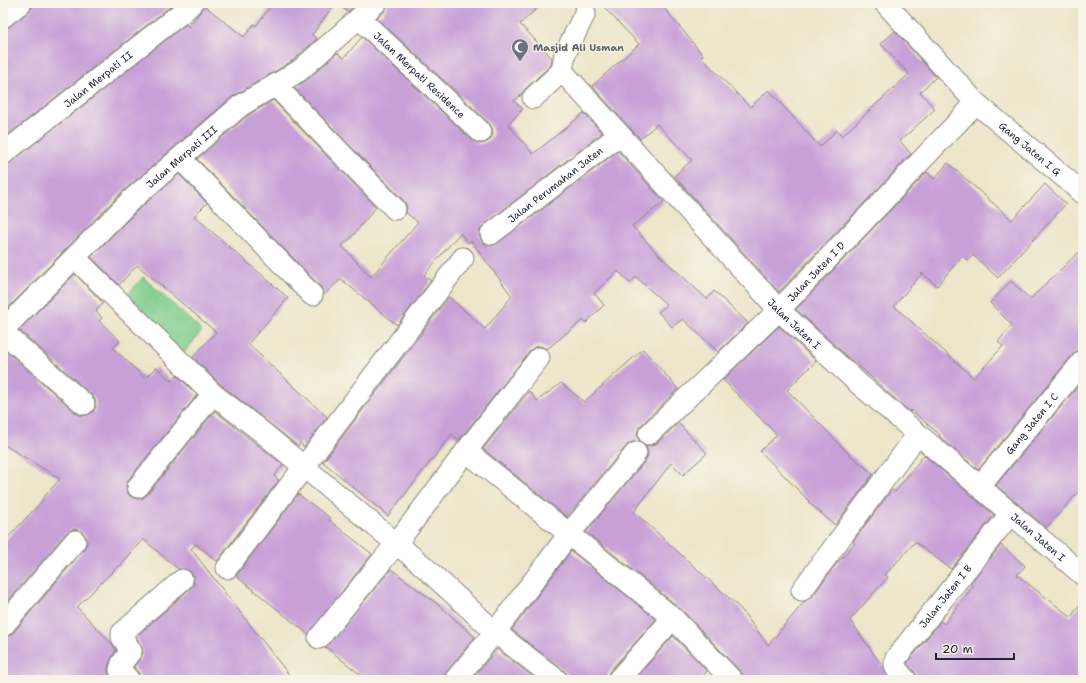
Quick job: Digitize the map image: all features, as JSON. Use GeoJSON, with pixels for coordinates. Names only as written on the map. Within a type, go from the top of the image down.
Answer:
{"type":"FeatureCollection","features":[{"type":"Feature","properties":{"kind":"street"},"geometry":{"type":"LineString","coordinates":[[3,17],[21,3]]}},
{"type":"Feature","properties":{"kind":"street","name":"Jalan Merpati II"},"geometry":{"type":"LineString","coordinates":[[3,154],[192,3]]}},
{"type":"Feature","properties":{"kind":"street","name":"Jalan Merpati III"},"geometry":{"type":"LineString","coordinates":[[3,331],[130,201],[240,106],[299,71],[376,3]]}},
{"type":"Feature","properties":{"kind":"street","name":"Gang Jaten I G"},"geometry":{"type":"LineString","coordinates":[[885,3],[976,103],[1079,184]]}},
{"type":"Feature","properties":{"kind":"street"},"geometry":{"type":"LineString","coordinates":[[533,98],[562,71],[565,54],[585,13]]}},
{"type":"Feature","properties":{"kind":"street","name":"Jalan Merpati Residence"},"geometry":{"type":"LineString","coordinates":[[359,18],[481,132]]}},
{"type":"Feature","properties":{"kind":"street","name":"Jalan Jaten I"},"geometry":{"type":"LineString","coordinates":[[562,71],[779,310],[860,384],[1083,575]]}},
{"type":"Feature","properties":{"kind":"street"},"geometry":{"type":"LineString","coordinates":[[275,85],[395,208]]}},
{"type":"Feature","properties":{"kind":"street","name":"Jalan Jaten I D"},"geometry":{"type":"LineString","coordinates":[[649,434],[779,310],[976,103]]}},
{"type":"Feature","properties":{"kind":"street","name":"Jalan Perumahan Jaten"},"geometry":{"type":"LineString","coordinates":[[491,234],[619,135]]}},
{"type":"Feature","properties":{"kind":"street"},"geometry":{"type":"LineString","coordinates":[[180,158],[312,295]]}},
{"type":"Feature","properties":{"kind":"street"},"geometry":{"type":"LineString","coordinates":[[75,258],[213,394],[421,564],[495,632],[557,680]]}},
{"type":"Feature","properties":{"kind":"street"},"geometry":{"type":"LineString","coordinates":[[228,568],[463,258]]}},
{"type":"Feature","properties":{"kind":"street"},"geometry":{"type":"LineString","coordinates":[[3,331],[84,404]]}},
{"type":"Feature","properties":{"kind":"street"},"geometry":{"type":"LineString","coordinates":[[319,638],[396,544],[539,358]]}},
{"type":"Feature","properties":{"kind":"street","name":"Gang Jaten I C"},"geometry":{"type":"LineString","coordinates":[[980,486],[1083,361]]}},
{"type":"Feature","properties":{"kind":"street"},"geometry":{"type":"LineString","coordinates":[[138,487],[213,394]]}},
{"type":"Feature","properties":{"kind":"street"},"geometry":{"type":"LineString","coordinates":[[802,590],[918,434]]}},
{"type":"Feature","properties":{"kind":"street"},"geometry":{"type":"LineString","coordinates":[[466,451],[673,618],[732,680]]}},
{"type":"Feature","properties":{"kind":"street"},"geometry":{"type":"LineString","coordinates":[[455,680],[495,632],[569,534],[636,453]]}},
{"type":"Feature","properties":{"kind":"street","name":"Jalan Jaten I B"},"geometry":{"type":"LineString","coordinates":[[906,680],[895,668],[894,663],[896,658],[1010,512]]}},
{"type":"Feature","properties":{"kind":"street"},"geometry":{"type":"LineString","coordinates":[[3,626],[75,541]]}},
{"type":"Feature","properties":{"kind":"street"},"geometry":{"type":"LineString","coordinates":[[129,680],[120,670],[122,663],[131,651],[122,638],[122,633],[182,580]]}},
{"type":"Feature","properties":{"kind":"street"},"geometry":{"type":"LineString","coordinates":[[618,680],[673,618]]}},
{"type":"Feature","properties":{"kind":"green space"},"geometry":{"type":"Polygon","coordinates":[[[143,277],[202,331],[184,352],[125,298],[143,277]]]}},
{"type":"Feature","properties":{"kind":"building"},"geometry":{"type":"Polygon","coordinates":[[[33,3],[169,3],[171,6],[3,139],[3,29],[10,26],[28,12],[32,8],[33,3]]]}},
{"type":"Feature","properties":{"kind":"building"},"geometry":{"type":"Polygon","coordinates":[[[273,3],[335,3],[312,35],[317,39],[292,61],[232,97],[122,192],[3,313],[3,166],[10,163],[186,24],[188,27],[205,6],[244,37],[254,24],[256,26],[273,3]]]}},
{"type":"Feature","properties":{"kind":"building"},"geometry":{"type":"Polygon","coordinates":[[[337,3],[358,3],[348,12],[337,3]]]}},
{"type":"Feature","properties":{"kind":"building"},"geometry":{"type":"Polygon","coordinates":[[[388,3],[543,3],[520,24],[552,58],[551,65],[514,101],[523,109],[508,124],[533,154],[584,113],[602,133],[484,225],[480,229],[479,235],[482,242],[486,245],[492,246],[498,243],[618,151],[664,202],[632,226],[660,256],[707,299],[714,291],[748,323],[718,352],[683,319],[672,327],[658,312],[667,305],[636,277],[630,283],[618,271],[594,293],[604,305],[586,323],[583,320],[547,349],[540,346],[534,347],[459,440],[452,434],[388,516],[323,462],[449,297],[485,329],[512,296],[471,241],[468,243],[460,233],[424,275],[431,281],[397,325],[341,279],[324,295],[321,287],[197,159],[247,116],[273,100],[376,207],[351,238],[342,246],[371,277],[418,222],[406,213],[407,206],[404,201],[294,88],[307,80],[337,53],[344,58],[362,37],[473,141],[479,144],[485,143],[490,140],[493,134],[489,123],[377,18],[384,12],[388,3]]]}},
{"type":"Feature","properties":{"kind":"building"},"geometry":{"type":"Polygon","coordinates":[[[600,3],[660,3],[703,55],[701,57],[750,107],[769,90],[820,147],[837,130],[842,136],[909,74],[881,44],[895,31],[936,77],[920,92],[935,109],[900,141],[911,154],[779,292],[674,176],[692,160],[657,124],[640,139],[592,86],[639,44],[600,3]]]}},
{"type":"Feature","properties":{"kind":"building"},"geometry":{"type":"Polygon","coordinates":[[[948,163],[1012,220],[1045,184],[1066,204],[998,278],[973,255],[968,261],[962,256],[937,286],[922,273],[894,306],[974,378],[1003,346],[998,342],[1012,325],[990,303],[1011,281],[1030,299],[1083,248],[1083,349],[1074,353],[978,470],[939,436],[940,435],[911,410],[910,412],[855,362],[854,363],[796,309],[927,172],[934,179],[948,163]]]}},
{"type":"Feature","properties":{"kind":"building"},"geometry":{"type":"Polygon","coordinates":[[[179,174],[207,203],[194,216],[288,298],[248,344],[327,417],[304,447],[300,443],[298,446],[221,385],[193,357],[216,332],[137,265],[119,285],[91,257],[138,210],[179,174]]]}},
{"type":"Feature","properties":{"kind":"building"},"geometry":{"type":"Polygon","coordinates":[[[75,274],[103,303],[96,311],[102,318],[99,321],[120,341],[113,348],[145,378],[156,367],[171,381],[177,375],[197,395],[129,479],[126,486],[127,492],[130,496],[137,499],[143,498],[147,495],[215,411],[283,465],[274,476],[279,480],[217,561],[196,544],[191,549],[293,680],[141,680],[134,667],[141,658],[143,652],[136,637],[195,584],[193,583],[194,577],[191,572],[185,569],[178,569],[143,539],[119,567],[118,566],[77,607],[116,650],[108,667],[108,673],[113,680],[3,680],[3,638],[12,634],[84,549],[87,543],[86,537],[77,529],[66,533],[3,607],[3,543],[43,500],[42,499],[60,479],[3,444],[3,348],[76,413],[82,416],[93,412],[96,406],[92,395],[19,330],[75,274]]]}},
{"type":"Feature","properties":{"kind":"building"},"geometry":{"type":"Polygon","coordinates":[[[779,326],[816,361],[787,390],[849,454],[873,474],[835,525],[808,502],[809,501],[760,451],[777,435],[723,380],[779,326]]]}},
{"type":"Feature","properties":{"kind":"building"},"geometry":{"type":"Polygon","coordinates":[[[643,349],[678,389],[640,426],[637,436],[640,442],[632,442],[627,445],[567,517],[483,449],[529,391],[537,401],[561,383],[584,402],[643,349]]]}},
{"type":"Feature","properties":{"kind":"building"},"geometry":{"type":"Polygon","coordinates":[[[1083,380],[1083,487],[1046,528],[996,485],[1083,380]]]}},
{"type":"Feature","properties":{"kind":"building"},"geometry":{"type":"Polygon","coordinates":[[[678,423],[707,453],[683,475],[671,463],[634,512],[740,608],[768,645],[805,601],[812,597],[833,568],[855,543],[853,541],[892,490],[895,492],[924,455],[994,515],[951,569],[915,542],[885,575],[888,577],[850,620],[883,667],[890,680],[744,680],[741,672],[682,610],[586,532],[645,461],[648,455],[645,445],[651,446],[657,443],[678,423]]]}},
{"type":"Feature","properties":{"kind":"building"},"geometry":{"type":"Polygon","coordinates":[[[298,494],[330,518],[329,520],[372,554],[308,634],[236,576],[298,494]]]}},
{"type":"Feature","properties":{"kind":"building"},"geometry":{"type":"Polygon","coordinates":[[[1001,545],[1025,566],[1017,575],[1071,617],[1083,600],[1083,680],[918,680],[915,672],[907,663],[941,621],[944,624],[973,586],[970,583],[1001,545]]]}},
{"type":"Feature","properties":{"kind":"building"},"geometry":{"type":"Polygon","coordinates":[[[571,551],[656,619],[609,672],[606,680],[569,680],[568,675],[564,671],[512,630],[571,551]]]}},
{"type":"Feature","properties":{"kind":"building"},"geometry":{"type":"Polygon","coordinates":[[[391,569],[440,606],[475,637],[446,672],[443,680],[367,680],[326,647],[391,569]]]}},
{"type":"Feature","properties":{"kind":"building"},"geometry":{"type":"Polygon","coordinates":[[[673,636],[707,671],[700,680],[634,680],[673,636]]]}},
{"type":"Feature","properties":{"kind":"building"},"geometry":{"type":"Polygon","coordinates":[[[497,649],[537,680],[471,680],[497,649]]]}},
{"type":"Feature","properties":{"kind":"place","name":"Masjid Ali Usman"},"geometry":{"type":"Point","coordinates":[520,62]}}]}
